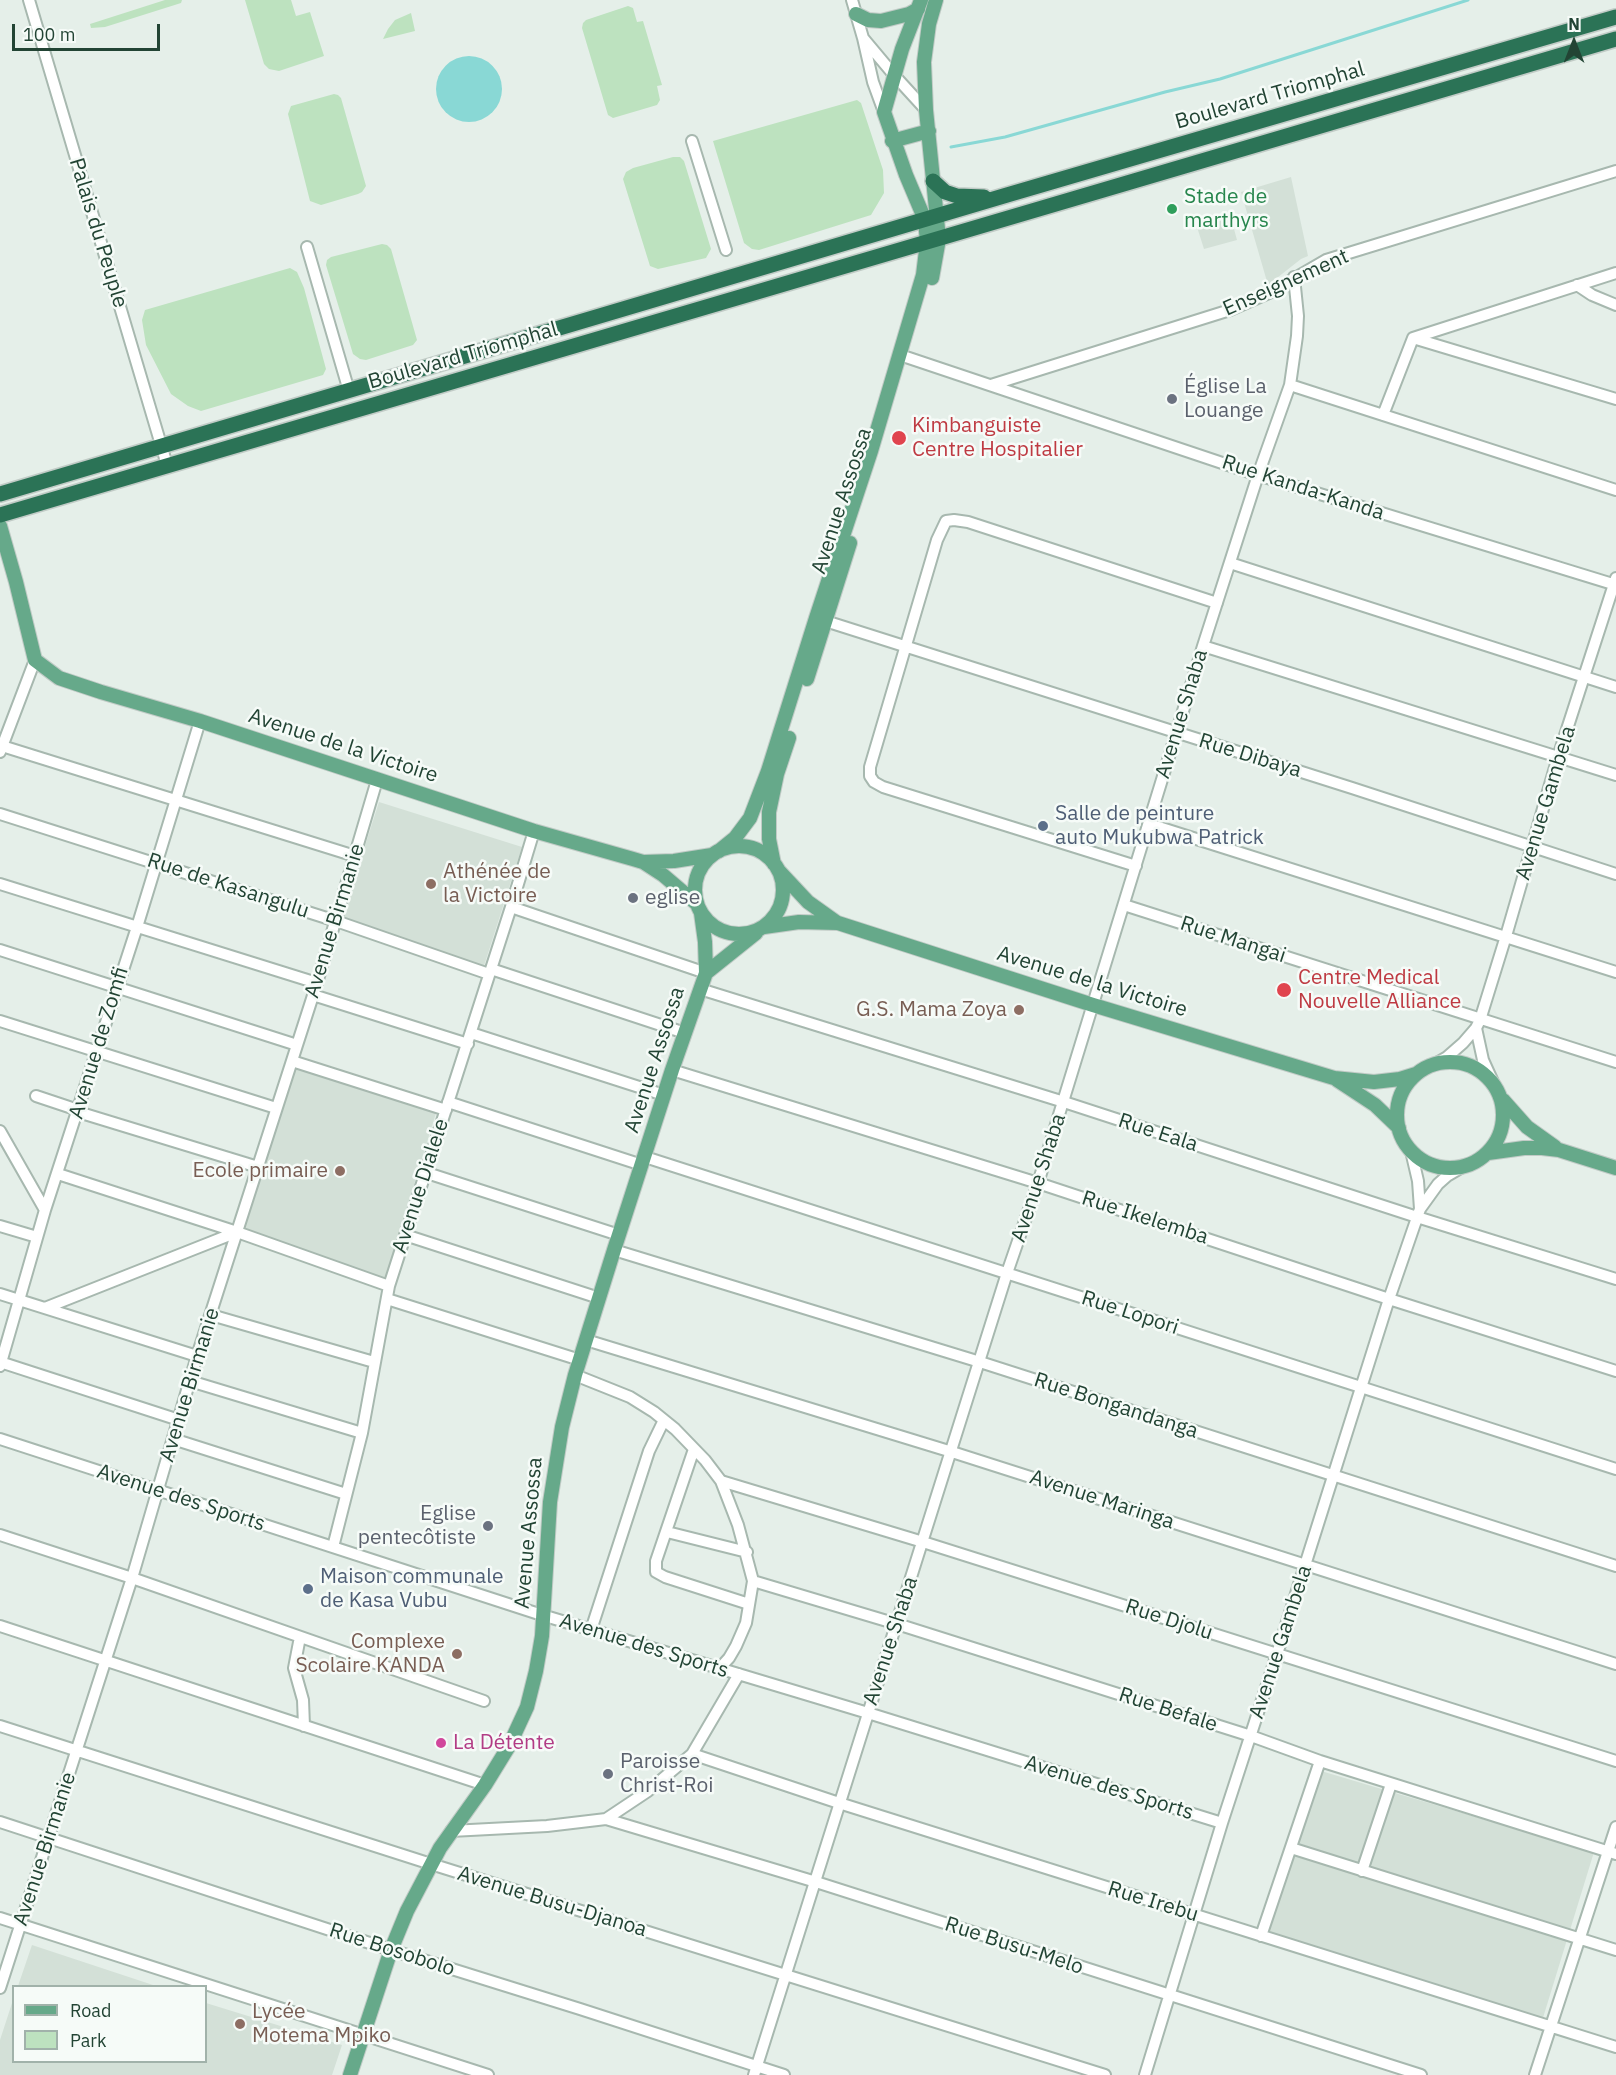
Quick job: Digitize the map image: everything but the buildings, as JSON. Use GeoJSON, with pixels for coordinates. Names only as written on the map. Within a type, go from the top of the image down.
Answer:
{"type":"FeatureCollection","features":[{"type":"Feature","properties":{"kind":"highway","name":"Boulevard Triomphal"},"geometry":{"type":"LineString","coordinates":[[0,494],[1616,17]]}},
{"type":"Feature","properties":{"kind":"highway","name":"Boulevard Triomphal"},"geometry":{"type":"LineString","coordinates":[[0,515],[1616,39]]}},
{"type":"Feature","properties":{"kind":"highway"},"geometry":{"type":"LineString","coordinates":[[933,181],[945,192],[957,196],[969,198],[1007,195]]}},
{"type":"Feature","properties":{"kind":"main road","name":"Avenue Assossa"},"geometry":{"type":"LineString","coordinates":[[773,772],[871,451],[904,356],[933,240],[931,218],[933,181],[924,62],[929,24],[936,0]]}},
{"type":"Feature","properties":{"kind":"main road"},"geometry":{"type":"LineString","coordinates":[[854,7],[868,20],[881,21],[909,14],[920,4]]}},
{"type":"Feature","properties":{"kind":"main road"},"geometry":{"type":"LineString","coordinates":[[920,4],[894,75],[884,112],[892,141],[931,218]]}},
{"type":"Feature","properties":{"kind":"main road"},"geometry":{"type":"LineString","coordinates":[[892,141],[929,131]]}},
{"type":"Feature","properties":{"kind":"main road"},"geometry":{"type":"LineString","coordinates":[[0,526],[35,660]]}},
{"type":"Feature","properties":{"kind":"main road","name":"Avenue de la Victoire"},"geometry":{"type":"LineString","coordinates":[[35,660],[59,678],[74,683],[200,721],[534,831],[643,862]]}},
{"type":"Feature","properties":{"kind":"main road"},"geometry":{"type":"LineString","coordinates":[[706,973],[705,942],[694,894],[695,882],[704,863],[735,838],[750,818],[773,772]]}},
{"type":"Feature","properties":{"kind":"main road"},"geometry":{"type":"LineString","coordinates":[[706,973],[762,928],[773,918],[780,907],[783,894],[782,882],[768,832],[773,772]]}},
{"type":"Feature","properties":{"kind":"main road"},"geometry":{"type":"LineString","coordinates":[[643,862],[674,861],[715,853],[736,846],[753,849],[768,858],[808,902],[838,923]]}},
{"type":"Feature","properties":{"kind":"main road"},"geometry":{"type":"LineString","coordinates":[[643,862],[673,883],[699,909],[710,924],[728,932],[748,933],[762,928],[799,922],[838,923]]}},
{"type":"Feature","properties":{"kind":"main road","name":"Avenue de la Victoire"},"geometry":{"type":"LineString","coordinates":[[838,923],[1093,1005],[1334,1078]]}},
{"type":"Feature","properties":{"kind":"main road","name":"Avenue Assossa"},"geometry":{"type":"LineString","coordinates":[[350,2075],[391,1950],[407,1911],[451,1831],[509,1746],[527,1707],[542,1636],[550,1502],[562,1427],[575,1375],[614,1250],[684,1033],[706,973]]}},
{"type":"Feature","properties":{"kind":"main road"},"geometry":{"type":"LineString","coordinates":[[1334,1078],[1374,1082],[1400,1079],[1435,1064],[1451,1062],[1467,1064],[1481,1071],[1493,1082],[1502,1098],[1527,1127],[1559,1150]]}},
{"type":"Feature","properties":{"kind":"main road"},"geometry":{"type":"LineString","coordinates":[[1416,1074],[1401,1093],[1397,1117],[1399,1128],[1411,1151],[1426,1162],[1445,1168],[1473,1163],[1488,1153],[1503,1128],[1502,1098]]}},
{"type":"Feature","properties":{"kind":"main road"},"geometry":{"type":"LineString","coordinates":[[1334,1078],[1375,1105],[1399,1128]]}},
{"type":"Feature","properties":{"kind":"main road"},"geometry":{"type":"LineString","coordinates":[[1488,1153],[1524,1148],[1559,1150],[1616,1168]]}},
{"type":"Feature","properties":{"kind":"street","name":"Palais du Peuple"},"geometry":{"type":"LineString","coordinates":[[29,0],[167,465]]}},
{"type":"Feature","properties":{"kind":"street"},"geometry":{"type":"LineString","coordinates":[[854,7],[869,68],[884,112]]}},
{"type":"Feature","properties":{"kind":"street"},"geometry":{"type":"LineString","coordinates":[[863,38],[926,110]]}},
{"type":"Feature","properties":{"kind":"street"},"geometry":{"type":"LineString","coordinates":[[692,141],[726,250]]}},
{"type":"Feature","properties":{"kind":"street","name":"Enseignement"},"geometry":{"type":"LineString","coordinates":[[991,385],[1230,310],[1271,292],[1319,264],[1344,254],[1616,171]]}},
{"type":"Feature","properties":{"kind":"street"},"geometry":{"type":"LineString","coordinates":[[307,248],[349,391]]}},
{"type":"Feature","properties":{"kind":"street"},"geometry":{"type":"LineString","coordinates":[[1413,338],[1616,273]]}},
{"type":"Feature","properties":{"kind":"street","name":"Avenue Shaba"},"geometry":{"type":"LineString","coordinates":[[755,2071],[1007,1273],[1064,1102],[1203,646],[1258,475],[1290,385],[1297,336],[1298,309],[1294,277]]}},
{"type":"Feature","properties":{"kind":"street"},"geometry":{"type":"LineString","coordinates":[[1577,285],[1592,296],[1616,305]]}},
{"type":"Feature","properties":{"kind":"street"},"geometry":{"type":"LineString","coordinates":[[1413,338],[1616,399]]}},
{"type":"Feature","properties":{"kind":"street"},"geometry":{"type":"LineString","coordinates":[[1383,415],[1413,338]]}},
{"type":"Feature","properties":{"kind":"street","name":"Rue Kanda-Kanda"},"geometry":{"type":"LineString","coordinates":[[904,356],[1258,475],[1615,583]]}},
{"type":"Feature","properties":{"kind":"street"},"geometry":{"type":"LineString","coordinates":[[1290,385],[1616,490]]}},
{"type":"Feature","properties":{"kind":"street"},"geometry":{"type":"LineString","coordinates":[[1136,866],[883,787],[874,782],[870,776],[870,767],[937,540],[946,521],[968,522],[1217,603]]}},
{"type":"Feature","properties":{"kind":"street"},"geometry":{"type":"LineString","coordinates":[[1230,563],[1616,687]]}},
{"type":"Feature","properties":{"kind":"street","name":"Avenue Gambela"},"geometry":{"type":"LineString","coordinates":[[1478,1024],[1558,757],[1615,583]]}},
{"type":"Feature","properties":{"kind":"street","name":"Rue Dibaya"},"geometry":{"type":"LineString","coordinates":[[820,620],[1616,874]]}},
{"type":"Feature","properties":{"kind":"street"},"geometry":{"type":"LineString","coordinates":[[1203,646],[1616,775]]}},
{"type":"Feature","properties":{"kind":"street"},"geometry":{"type":"LineString","coordinates":[[35,660],[1,749],[176,800],[355,856]]}},
{"type":"Feature","properties":{"kind":"street","name":"Avenue de Zomfi"},"geometry":{"type":"LineString","coordinates":[[0,1364],[45,1210],[137,927],[200,721]]}},
{"type":"Feature","properties":{"kind":"street","name":"Avenue Birmanie"},"geometry":{"type":"LineString","coordinates":[[0,1988],[132,1578],[197,1356],[317,983],[377,780]]}},
{"type":"Feature","properties":{"kind":"street","name":"Rue de Kasangulu"},"geometry":{"type":"LineString","coordinates":[[0,814],[684,1033]]}},
{"type":"Feature","properties":{"kind":"street"},"geometry":{"type":"LineString","coordinates":[[1149,824],[1616,972]]}},
{"type":"Feature","properties":{"kind":"street","name":"Avenue Dialele"},"geometry":{"type":"LineString","coordinates":[[333,1547],[362,1433],[389,1286],[427,1173],[534,831]]}},
{"type":"Feature","properties":{"kind":"street"},"geometry":{"type":"LineString","coordinates":[[0,884],[317,983]]}},
{"type":"Feature","properties":{"kind":"street","name":"Rue Mangai"},"geometry":{"type":"LineString","coordinates":[[1124,905],[1478,1024],[1616,1062]]}},
{"type":"Feature","properties":{"kind":"street"},"geometry":{"type":"LineString","coordinates":[[511,908],[706,973]]}},
{"type":"Feature","properties":{"kind":"street"},"geometry":{"type":"LineString","coordinates":[[0,950],[297,1045]]}},
{"type":"Feature","properties":{"kind":"street","name":"Rue Eala"},"geometry":{"type":"LineString","coordinates":[[700,989],[1418,1213],[1616,1279]]}},
{"type":"Feature","properties":{"kind":"street"},"geometry":{"type":"LineString","coordinates":[[313,995],[664,1095]]}},
{"type":"Feature","properties":{"kind":"street"},"geometry":{"type":"LineString","coordinates":[[0,1021],[276,1108]]}},
{"type":"Feature","properties":{"kind":"street"},"geometry":{"type":"LineString","coordinates":[[1435,1064],[1455,1050],[1478,1024]]}},
{"type":"Feature","properties":{"kind":"street"},"geometry":{"type":"LineString","coordinates":[[1478,1024],[1483,1060],[1493,1082]]}},
{"type":"Feature","properties":{"kind":"street","name":"Rue Lopori"},"geometry":{"type":"LineString","coordinates":[[292,1061],[644,1161],[1007,1273],[1616,1469]]}},
{"type":"Feature","properties":{"kind":"street","name":"Rue Ikelemba"},"geometry":{"type":"LineString","coordinates":[[672,1070],[1038,1183],[1616,1371]]}},
{"type":"Feature","properties":{"kind":"street"},"geometry":{"type":"LineString","coordinates":[[36,1096],[258,1167]]}},
{"type":"Feature","properties":{"kind":"street"},"geometry":{"type":"LineString","coordinates":[[0,1131],[45,1210]]}},
{"type":"Feature","properties":{"kind":"street"},"geometry":{"type":"LineString","coordinates":[[1411,1151],[1418,1180],[1418,1213]]}},
{"type":"Feature","properties":{"kind":"street"},"geometry":{"type":"LineString","coordinates":[[1418,1213],[1438,1184],[1464,1166]]}},
{"type":"Feature","properties":{"kind":"street"},"geometry":{"type":"LineString","coordinates":[[427,1173],[619,1235]]}},
{"type":"Feature","properties":{"kind":"street"},"geometry":{"type":"LineString","coordinates":[[58,1174],[237,1232],[389,1286]]}},
{"type":"Feature","properties":{"kind":"street","name":"Avenue Gambela"},"geometry":{"type":"LineString","coordinates":[[1145,2075],[1222,1823],[1418,1213]]}},
{"type":"Feature","properties":{"kind":"street"},"geometry":{"type":"LineString","coordinates":[[0,1226],[37,1237]]}},
{"type":"Feature","properties":{"kind":"street"},"geometry":{"type":"LineString","coordinates":[[45,1308],[237,1232]]}},
{"type":"Feature","properties":{"kind":"street"},"geometry":{"type":"LineString","coordinates":[[405,1235],[599,1298]]}},
{"type":"Feature","properties":{"kind":"street","name":"Rue Bongandanga"},"geometry":{"type":"LineString","coordinates":[[614,1250],[980,1362],[1616,1566]]}},
{"type":"Feature","properties":{"kind":"street"},"geometry":{"type":"LineString","coordinates":[[0,1294],[197,1356]]}},
{"type":"Feature","properties":{"kind":"street"},"geometry":{"type":"LineString","coordinates":[[387,1299],[580,1360]]}},
{"type":"Feature","properties":{"kind":"street"},"geometry":{"type":"LineString","coordinates":[[211,1315],[374,1362]]}},
{"type":"Feature","properties":{"kind":"street","name":"Avenue Maringa"},"geometry":{"type":"LineString","coordinates":[[586,1341],[952,1452],[1616,1664]]}},
{"type":"Feature","properties":{"kind":"street"},"geometry":{"type":"LineString","coordinates":[[0,1364],[179,1420]]}},
{"type":"Feature","properties":{"kind":"street"},"geometry":{"type":"LineString","coordinates":[[575,1375],[630,1397],[664,1420],[722,1481],[747,1552],[753,1581],[746,1623],[729,1658],[719,1669]]}},
{"type":"Feature","properties":{"kind":"street"},"geometry":{"type":"LineString","coordinates":[[190,1381],[362,1433]]}},
{"type":"Feature","properties":{"kind":"street"},"geometry":{"type":"LineString","coordinates":[[591,1630],[649,1451],[664,1420]]}},
{"type":"Feature","properties":{"kind":"street","name":"Avenue des Sports"},"geometry":{"type":"LineString","coordinates":[[0,1439],[542,1615],[1222,1823]]}},
{"type":"Feature","properties":{"kind":"street"},"geometry":{"type":"LineString","coordinates":[[173,1439],[346,1494]]}},
{"type":"Feature","properties":{"kind":"street"},"geometry":{"type":"LineString","coordinates":[[694,1449],[656,1561],[656,1572],[664,1577],[749,1604]]}},
{"type":"Feature","properties":{"kind":"street","name":"Rue Djolu"},"geometry":{"type":"LineString","coordinates":[[722,1481],[923,1542],[1616,1761]]}},
{"type":"Feature","properties":{"kind":"street"},"geometry":{"type":"LineString","coordinates":[[667,1532],[747,1552]]}},
{"type":"Feature","properties":{"kind":"street"},"geometry":{"type":"LineString","coordinates":[[0,1535],[132,1578],[484,1701]]}},
{"type":"Feature","properties":{"kind":"street","name":"Rue Befale"},"geometry":{"type":"LineString","coordinates":[[753,1581],[1251,1736],[1320,1761],[1612,1853]]}},
{"type":"Feature","properties":{"kind":"street"},"geometry":{"type":"LineString","coordinates":[[0,1626],[484,1785]]}},
{"type":"Feature","properties":{"kind":"street"},"geometry":{"type":"LineString","coordinates":[[300,1637],[294,1668],[303,1700],[304,1726]]}},
{"type":"Feature","properties":{"kind":"street"},"geometry":{"type":"LineString","coordinates":[[451,1831],[547,1826],[606,1819],[648,1791],[692,1754],[739,1674]]}},
{"type":"Feature","properties":{"kind":"street","name":"Avenue Busu-Djanoa"},"geometry":{"type":"LineString","coordinates":[[0,1726],[1105,2075]]}},
{"type":"Feature","properties":{"kind":"street","name":"Rue Irebu"},"geometry":{"type":"LineString","coordinates":[[692,1754],[839,1803],[1616,2047]]}},
{"type":"Feature","properties":{"kind":"street"},"geometry":{"type":"LineString","coordinates":[[1261,1936],[1320,1761]]}},
{"type":"Feature","properties":{"kind":"street"},"geometry":{"type":"LineString","coordinates":[[1362,1871],[1391,1784]]}},
{"type":"Feature","properties":{"kind":"street","name":"Rue Busu-Melo"},"geometry":{"type":"LineString","coordinates":[[606,1819],[816,1882],[1421,2075]]}},
{"type":"Feature","properties":{"kind":"street","name":"Rue Bosobolo"},"geometry":{"type":"LineString","coordinates":[[0,1822],[391,1950],[580,2008],[755,2071],[784,2075]]}},
{"type":"Feature","properties":{"kind":"street"},"geometry":{"type":"LineString","coordinates":[[1535,2075],[1612,1853],[1616,1827]]}},
{"type":"Feature","properties":{"kind":"street"},"geometry":{"type":"LineString","coordinates":[[1291,1848],[1616,1950]]}},
{"type":"Feature","properties":{"kind":"street"},"geometry":{"type":"LineString","coordinates":[[0,1918],[205,1985]]}},
{"type":"Feature","properties":{"kind":"street"},"geometry":{"type":"LineString","coordinates":[[207,1986],[488,2075]]}},
{"type":"Feature","properties":{"kind":"shaded area"},"geometry":{"type":"Polygon","coordinates":[[[1291,177],[1308,256],[1268,285],[1241,192],[1291,177]]]}},
{"type":"Feature","properties":{"kind":"shaded area"},"geometry":{"type":"Polygon","coordinates":[[[1231,218],[1237,240],[1204,249],[1197,227],[1231,218]]]}},
{"type":"Feature","properties":{"kind":"shaded area","name":"Athénée de la Victoire"},"geometry":{"type":"Polygon","coordinates":[[[379,802],[522,847],[483,969],[341,921],[379,802]]]}},
{"type":"Feature","properties":{"kind":"shaded area","name":"Ecole primaire"},"geometry":{"type":"Polygon","coordinates":[[[295,1067],[436,1113],[384,1282],[244,1229],[295,1067]]]}},
{"type":"Feature","properties":{"kind":"shaded area"},"geometry":{"type":"Polygon","coordinates":[[[1321,1771],[1594,1852],[1542,2021],[1266,1934],[1321,1771]]]}},
{"type":"Feature","properties":{"kind":"shaded area"},"geometry":{"type":"Polygon","coordinates":[[[32,1945],[153,1985],[18,1985],[32,1945]]]}},
{"type":"Feature","properties":{"kind":"shaded area","name":"Lycée Motema Mpiko"},"geometry":{"type":"Polygon","coordinates":[[[12,2003],[12,2063],[207,2063],[207,2003],[342,2045],[332,2075],[0,2075],[0,2040],[12,2003]]]}},
{"type":"Feature","properties":{"kind":"green space"},"geometry":{"type":"Polygon","coordinates":[[[165,0],[182,0],[181,3],[105,27],[91,28],[90,24],[165,0]]]}},
{"type":"Feature","properties":{"kind":"green space"},"geometry":{"type":"Polygon","coordinates":[[[245,0],[291,0],[296,16],[310,12],[324,56],[279,71],[269,69],[264,64],[245,0]]]}},
{"type":"Feature","properties":{"kind":"green space"},"geometry":{"type":"Polygon","coordinates":[[[628,6],[633,8],[637,22],[643,21],[662,85],[657,86],[660,100],[657,105],[613,118],[608,115],[582,28],[586,20],[628,6]]]}},
{"type":"Feature","properties":{"kind":"green space"},"geometry":{"type":"Polygon","coordinates":[[[411,13],[415,31],[383,39],[395,20],[411,13]]]}},
{"type":"Feature","properties":{"kind":"green space"},"geometry":{"type":"Polygon","coordinates":[[[334,94],[341,98],[366,186],[358,194],[321,205],[310,201],[288,114],[291,106],[334,94]]]}},
{"type":"Feature","properties":{"kind":"green space"},"geometry":{"type":"Polygon","coordinates":[[[857,100],[861,103],[883,170],[884,193],[871,215],[759,250],[752,249],[744,243],[713,141],[857,100]]]}},
{"type":"Feature","properties":{"kind":"green space"},"geometry":{"type":"Polygon","coordinates":[[[680,157],[684,161],[711,249],[706,258],[658,269],[650,266],[623,179],[626,172],[633,168],[680,157]]]}},
{"type":"Feature","properties":{"kind":"green space"},"geometry":{"type":"Polygon","coordinates":[[[382,244],[391,249],[417,340],[413,345],[366,360],[353,354],[326,265],[327,260],[331,257],[382,244]]]}},
{"type":"Feature","properties":{"kind":"green space"},"geometry":{"type":"Polygon","coordinates":[[[290,268],[297,272],[304,288],[326,369],[323,375],[201,411],[188,406],[171,394],[146,345],[142,320],[145,310],[290,268]]]}},
{"type":"Feature","properties":{"kind":"water"},"geometry":{"type":"Polygon","coordinates":[[[469,56],[482,59],[492,66],[499,76],[502,89],[499,102],[492,112],[482,119],[469,122],[456,119],[446,112],[439,102],[436,89],[439,76],[446,66],[456,59],[469,56]]]}},
{"type":"Feature","properties":{"kind":"waterway"},"geometry":{"type":"LineString","coordinates":[[951,147],[1005,137],[1220,79],[1468,0]]}},
{"type":"Feature","properties":{"kind":"place","name":"Stade de marthyrs"},"geometry":{"type":"Point","coordinates":[1172,209]}},
{"type":"Feature","properties":{"kind":"place","name":"Église La Louange"},"geometry":{"type":"Point","coordinates":[1172,399]}},
{"type":"Feature","properties":{"kind":"place","name":"Kimbanguiste Centre Hospitalier"},"geometry":{"type":"Point","coordinates":[899,438]}},
{"type":"Feature","properties":{"kind":"place","name":"Salle de peinture auto Mukubwa Patrick"},"geometry":{"type":"Point","coordinates":[1043,826]}},
{"type":"Feature","properties":{"kind":"place","name":"Athénée de la Victoire"},"geometry":{"type":"Point","coordinates":[431,884]}},
{"type":"Feature","properties":{"kind":"place","name":"eglise"},"geometry":{"type":"Point","coordinates":[633,898]}},
{"type":"Feature","properties":{"kind":"place","name":"Centre Medical Nouvelle Alliance"},"geometry":{"type":"Point","coordinates":[1284,990]}},
{"type":"Feature","properties":{"kind":"place","name":"G.S. Mama Zoya"},"geometry":{"type":"Point","coordinates":[1019,1010]}},
{"type":"Feature","properties":{"kind":"place","name":"Ecole primaire"},"geometry":{"type":"Point","coordinates":[340,1171]}},
{"type":"Feature","properties":{"kind":"place","name":"Eglise pentecôtiste"},"geometry":{"type":"Point","coordinates":[488,1526]}},
{"type":"Feature","properties":{"kind":"place","name":"Maison communale de Kasa Vubu"},"geometry":{"type":"Point","coordinates":[308,1589]}},
{"type":"Feature","properties":{"kind":"place","name":"Complexe Scolaire KANDA"},"geometry":{"type":"Point","coordinates":[457,1654]}},
{"type":"Feature","properties":{"kind":"place","name":"La Détente"},"geometry":{"type":"Point","coordinates":[441,1743]}},
{"type":"Feature","properties":{"kind":"place","name":"Paroisse Christ-Roi"},"geometry":{"type":"Point","coordinates":[608,1774]}},
{"type":"Feature","properties":{"kind":"place","name":"Lycée Motema Mpiko"},"geometry":{"type":"Point","coordinates":[240,2024]}}]}
